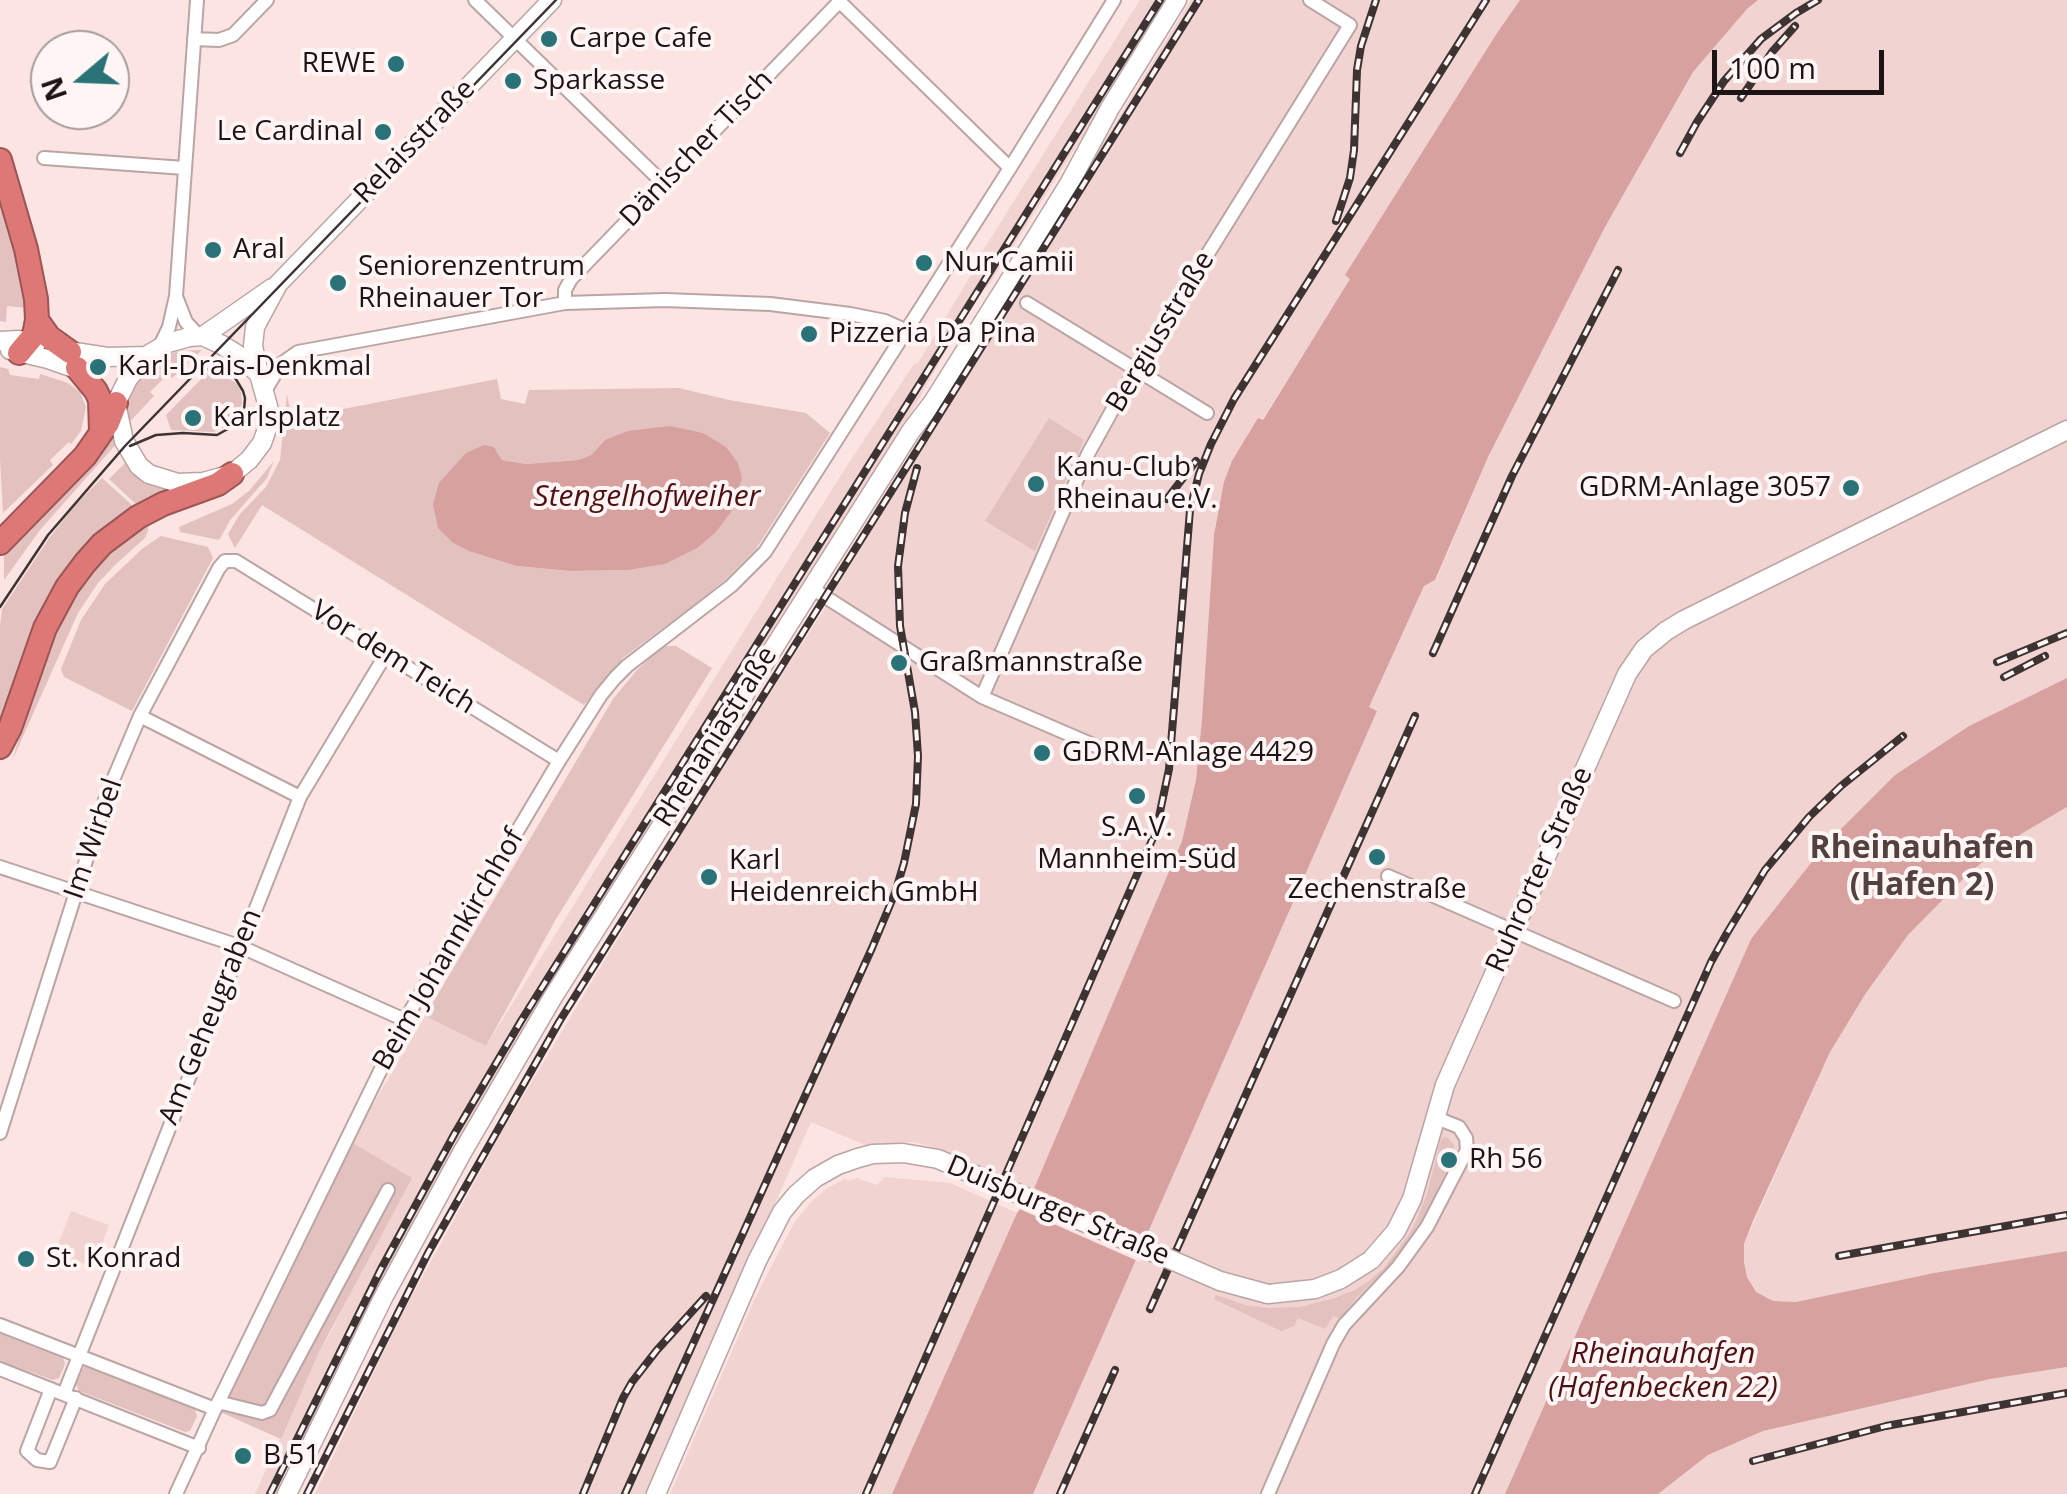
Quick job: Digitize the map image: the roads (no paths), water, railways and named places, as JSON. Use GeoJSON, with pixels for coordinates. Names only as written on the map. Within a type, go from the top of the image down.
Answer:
{"type":"FeatureCollection","features":[{"type":"Feature","properties":{"kind":"highway"},"geometry":{"type":"LineString","coordinates":[[0,160],[34,283],[17,340],[49,336],[73,360],[100,400],[100,434]]}},
{"type":"Feature","properties":{"kind":"highway"},"geometry":{"type":"LineString","coordinates":[[0,543],[82,459],[116,404]]}},
{"type":"Feature","properties":{"kind":"highway"},"geometry":{"type":"LineString","coordinates":[[5,738],[45,628],[67,587],[102,544],[143,514],[206,490],[232,474]]}},
{"type":"Feature","properties":{"kind":"street"},"geometry":{"type":"LineString","coordinates":[[116,404],[144,354],[169,327],[176,296],[197,0]]}},
{"type":"Feature","properties":{"kind":"street"},"geometry":{"type":"LineString","coordinates":[[194,39],[218,40],[233,35],[267,0]]}},
{"type":"Feature","properties":{"kind":"street"},"geometry":{"type":"LineString","coordinates":[[476,0],[663,183]]}},
{"type":"Feature","properties":{"kind":"street","name":"Relaisstraße"},"geometry":{"type":"LineString","coordinates":[[201,336],[278,284],[552,0]]}},
{"type":"Feature","properties":{"kind":"street"},"geometry":{"type":"LineString","coordinates":[[840,0],[1010,168]]}},
{"type":"Feature","properties":{"kind":"street","name":"Dänischer Tisch"},"geometry":{"type":"LineString","coordinates":[[565,303],[565,290],[571,279],[840,0]]}},
{"type":"Feature","properties":{"kind":"street","name":"Beim Johannkirchhof"},"geometry":{"type":"LineString","coordinates":[[176,1494],[405,1020],[559,760],[615,678],[731,586],[765,552],[1114,0]]}},
{"type":"Feature","properties":{"kind":"street","name":"Rhenaniastraße"},"geometry":{"type":"LineString","coordinates":[[288,1494],[384,1296],[510,1070],[789,622],[1030,247],[1178,0]]}},
{"type":"Feature","properties":{"kind":"street","name":"Bergiusstraße"},"geometry":{"type":"LineString","coordinates":[[982,696],[1088,454],[1136,368],[1350,25],[1310,0]]}},
{"type":"Feature","properties":{"kind":"street"},"geometry":{"type":"LineString","coordinates":[[44,158],[185,168]]}},
{"type":"Feature","properties":{"kind":"street","name":"Relaisstraße"},"geometry":{"type":"LineString","coordinates":[[262,382],[253,346],[255,327],[278,284]]}},
{"type":"Feature","properties":{"kind":"street"},"geometry":{"type":"LineString","coordinates":[[17,340],[73,360],[109,389],[126,448],[149,474],[167,481],[204,482],[232,474],[249,460],[262,443],[269,410],[262,382],[222,345],[201,336],[182,316],[176,296]]}},
{"type":"Feature","properties":{"kind":"street"},"geometry":{"type":"LineString","coordinates":[[262,382],[298,352],[565,303],[665,300],[770,304],[850,314],[907,331]]}},
{"type":"Feature","properties":{"kind":"street"},"geometry":{"type":"LineString","coordinates":[[1027,303],[1207,412]]}},
{"type":"Feature","properties":{"kind":"street"},"geometry":{"type":"LineString","coordinates":[[73,360],[144,354],[178,340],[201,336]]}},
{"type":"Feature","properties":{"kind":"street","name":"Ruhrorter Straße"},"geometry":{"type":"LineString","coordinates":[[1434,1116],[1512,930],[1636,658],[1684,620],[2067,430]]}},
{"type":"Feature","properties":{"kind":"street","name":"Vor dem Teich"},"geometry":{"type":"LineString","coordinates":[[225,561],[236,561],[559,760]]}},
{"type":"Feature","properties":{"kind":"street","name":"Im Wirbel"},"geometry":{"type":"LineString","coordinates":[[0,1133],[107,794],[140,716],[225,561]]}},
{"type":"Feature","properties":{"kind":"street"},"geometry":{"type":"LineString","coordinates":[[813,588],[982,696],[1119,756]]}},
{"type":"Feature","properties":{"kind":"street","name":"Am Geheugraben"},"geometry":{"type":"LineString","coordinates":[[64,1394],[300,797],[386,654]]}},
{"type":"Feature","properties":{"kind":"street"},"geometry":{"type":"LineString","coordinates":[[140,716],[300,797]]}},
{"type":"Feature","properties":{"kind":"street"},"geometry":{"type":"LineString","coordinates":[[0,764],[8,744],[5,738]]}},
{"type":"Feature","properties":{"kind":"street"},"geometry":{"type":"LineString","coordinates":[[0,867],[239,946],[405,1020]]}},
{"type":"Feature","properties":{"kind":"street"},"geometry":{"type":"LineString","coordinates":[[1388,876],[1674,1002]]}},
{"type":"Feature","properties":{"kind":"street"},"geometry":{"type":"LineString","coordinates":[[1268,1494],[1333,1344],[1344,1325],[1398,1267],[1427,1228],[1467,1150],[1459,1127],[1434,1116]]}},
{"type":"Feature","properties":{"kind":"street","name":"Duisburger Straße"},"geometry":{"type":"LineString","coordinates":[[656,1494],[762,1249],[782,1212],[815,1178],[838,1165],[873,1154],[938,1158],[1220,1281],[1268,1294],[1302,1292],[1342,1280],[1366,1264],[1396,1231],[1412,1199],[1434,1116]]}},
{"type":"Feature","properties":{"kind":"street"},"geometry":{"type":"LineString","coordinates":[[0,1325],[216,1406],[262,1413],[270,1410],[388,1190]]}},
{"type":"Feature","properties":{"kind":"street"},"geometry":{"type":"LineString","coordinates":[[0,1369],[198,1448]]}},
{"type":"Feature","properties":{"kind":"street"},"geometry":{"type":"LineString","coordinates":[[64,1394],[50,1462],[37,1460],[27,1451],[64,1394]]}},
{"type":"Feature","properties":{"kind":"water"},"geometry":{"type":"Polygon","coordinates":[[[1520,0],[1758,0],[1693,72],[1605,227],[1489,455],[1435,580],[1424,586],[1369,707],[1377,711],[1033,1494],[892,1494],[1017,1213],[1033,1191],[1182,841],[1196,780],[1214,535],[1232,461],[1258,418],[1263,420],[1350,279],[1345,275],[1520,0]]]}},
{"type":"Feature","properties":{"kind":"water","name":"Stengelhofweiher"},"geometry":{"type":"Polygon","coordinates":[[[670,426],[703,433],[726,447],[738,463],[742,478],[731,512],[715,533],[697,548],[665,564],[627,570],[570,571],[517,566],[469,551],[438,528],[433,505],[439,483],[466,453],[484,445],[494,447],[502,460],[526,464],[578,460],[591,455],[605,440],[628,431],[670,426]]]}},
{"type":"Feature","properties":{"kind":"water","name":"Rheinauhafen (Hafenbecken 22)"},"geometry":{"type":"Polygon","coordinates":[[[2067,678],[2067,807],[2021,834],[1971,871],[1908,935],[1866,993],[1830,1052],[1753,1221],[1744,1244],[1744,1262],[1756,1292],[1773,1301],[1796,1302],[2067,1251],[2067,1367],[1990,1379],[1763,1431],[1708,1455],[1658,1494],[1505,1494],[1751,939],[1826,844],[1895,775],[1969,726],[2067,678]]]}},
{"type":"Feature","properties":{"kind":"tram line"},"geometry":{"type":"LineString","coordinates":[[0,607],[48,535],[125,446],[556,0]]}},
{"type":"Feature","properties":{"kind":"tram line"},"geometry":{"type":"LineString","coordinates":[[130,446],[156,435],[217,435],[235,425],[244,411],[245,398],[234,376],[214,368],[192,373]]}},
{"type":"Feature","properties":{"kind":"railway"},"geometry":{"type":"LineString","coordinates":[[270,1494],[381,1269],[521,1021],[1160,0]]}},
{"type":"Feature","properties":{"kind":"railway"},"geometry":{"type":"LineString","coordinates":[[307,1494],[428,1253],[559,1022],[1199,0]]}},
{"type":"Feature","properties":{"kind":"railway"},"geometry":{"type":"LineString","coordinates":[[1336,221],[1350,178],[1361,46],[1376,0]]}},
{"type":"Feature","properties":{"kind":"railway"},"geometry":{"type":"LineString","coordinates":[[866,1494],[1156,831],[1169,769],[1190,510],[1211,444],[1234,399],[1486,0]]}},
{"type":"Feature","properties":{"kind":"railway"},"geometry":{"type":"LineString","coordinates":[[1680,153],[1724,81],[1761,39],[1818,0]]}},
{"type":"Feature","properties":{"kind":"railway"},"geometry":{"type":"LineString","coordinates":[[1741,98],[1795,26]]}},
{"type":"Feature","properties":{"kind":"railway"},"geometry":{"type":"LineString","coordinates":[[1433,653],[1512,476],[1618,270]]}},
{"type":"Feature","properties":{"kind":"railway"},"geometry":{"type":"LineString","coordinates":[[1167,499],[1196,461]]}},
{"type":"Feature","properties":{"kind":"railway"},"geometry":{"type":"LineString","coordinates":[[625,1494],[872,948],[904,863],[916,804],[918,756],[915,712],[900,626],[898,566],[905,513],[917,468]]}},
{"type":"Feature","properties":{"kind":"railway"},"geometry":{"type":"LineString","coordinates":[[1997,662],[2067,633]]}},
{"type":"Feature","properties":{"kind":"railway"},"geometry":{"type":"LineString","coordinates":[[2004,677],[2045,656]]}},
{"type":"Feature","properties":{"kind":"railway"},"geometry":{"type":"LineString","coordinates":[[1150,1309],[1415,716]]}},
{"type":"Feature","properties":{"kind":"railway"},"geometry":{"type":"LineString","coordinates":[[1475,1494],[1727,933],[1765,870],[1809,817],[1903,736]]}},
{"type":"Feature","properties":{"kind":"railway"},"geometry":{"type":"LineString","coordinates":[[1839,1256],[2067,1215]]}},
{"type":"Feature","properties":{"kind":"railway"},"geometry":{"type":"LineString","coordinates":[[583,1494],[632,1382],[706,1296]]}},
{"type":"Feature","properties":{"kind":"railway"},"geometry":{"type":"LineString","coordinates":[[1060,1494],[1115,1370]]}},
{"type":"Feature","properties":{"kind":"railway"},"geometry":{"type":"LineString","coordinates":[[1753,1461],[1886,1426],[2067,1393]]}},
{"type":"Feature","properties":{"kind":"place","name":"Carpe Cafe"},"geometry":{"type":"Point","coordinates":[549,39]}},
{"type":"Feature","properties":{"kind":"place","name":"REWE"},"geometry":{"type":"Point","coordinates":[396,64]}},
{"type":"Feature","properties":{"kind":"place","name":"Sparkasse"},"geometry":{"type":"Point","coordinates":[513,81]}},
{"type":"Feature","properties":{"kind":"place","name":"Le Cardinal"},"geometry":{"type":"Point","coordinates":[383,132]}},
{"type":"Feature","properties":{"kind":"place","name":"Aral"},"geometry":{"type":"Point","coordinates":[213,250]}},
{"type":"Feature","properties":{"kind":"place","name":"Nur Camii"},"geometry":{"type":"Point","coordinates":[924,263]}},
{"type":"Feature","properties":{"kind":"place","name":"Seniorenzentrum Rheinauer Tor"},"geometry":{"type":"Point","coordinates":[338,283]}},
{"type":"Feature","properties":{"kind":"place","name":"Pizzeria Da Pina"},"geometry":{"type":"Point","coordinates":[809,334]}},
{"type":"Feature","properties":{"kind":"place","name":"Karl-Drais-Denkmal"},"geometry":{"type":"Point","coordinates":[98,367]}},
{"type":"Feature","properties":{"kind":"place","name":"Karlsplatz"},"geometry":{"type":"Point","coordinates":[193,418]}},
{"type":"Feature","properties":{"kind":"place","name":"Kanu-Club Rheinau e.V."},"geometry":{"type":"Point","coordinates":[1036,484]}},
{"type":"Feature","properties":{"kind":"place","name":"GDRM-Anlage 3057"},"geometry":{"type":"Point","coordinates":[1851,488]}},
{"type":"Feature","properties":{"kind":"place","name":"Graßmannstraße"},"geometry":{"type":"Point","coordinates":[899,663]}},
{"type":"Feature","properties":{"kind":"place","name":"GDRM-Anlage 4429"},"geometry":{"type":"Point","coordinates":[1042,753]}},
{"type":"Feature","properties":{"kind":"place","name":"S.A.V. Mannheim-Süd"},"geometry":{"type":"Point","coordinates":[1137,796]}},
{"type":"Feature","properties":{"kind":"place","name":"Zechenstraße"},"geometry":{"type":"Point","coordinates":[1377,857]}},
{"type":"Feature","properties":{"kind":"place","name":"Karl Heidenreich GmbH"},"geometry":{"type":"Point","coordinates":[709,877]}},
{"type":"Feature","properties":{"kind":"place","name":"Rh 56"},"geometry":{"type":"Point","coordinates":[1449,1160]}},
{"type":"Feature","properties":{"kind":"place","name":"St. Konrad"},"geometry":{"type":"Point","coordinates":[26,1259]}},
{"type":"Feature","properties":{"kind":"place","name":"B 51"},"geometry":{"type":"Point","coordinates":[243,1456]}},
{"type":"Feature","properties":{"kind":"district","name":"Rheinauhafen (Hafen 2)"},"geometry":{"type":"Point","coordinates":[1922,868]}}]}
